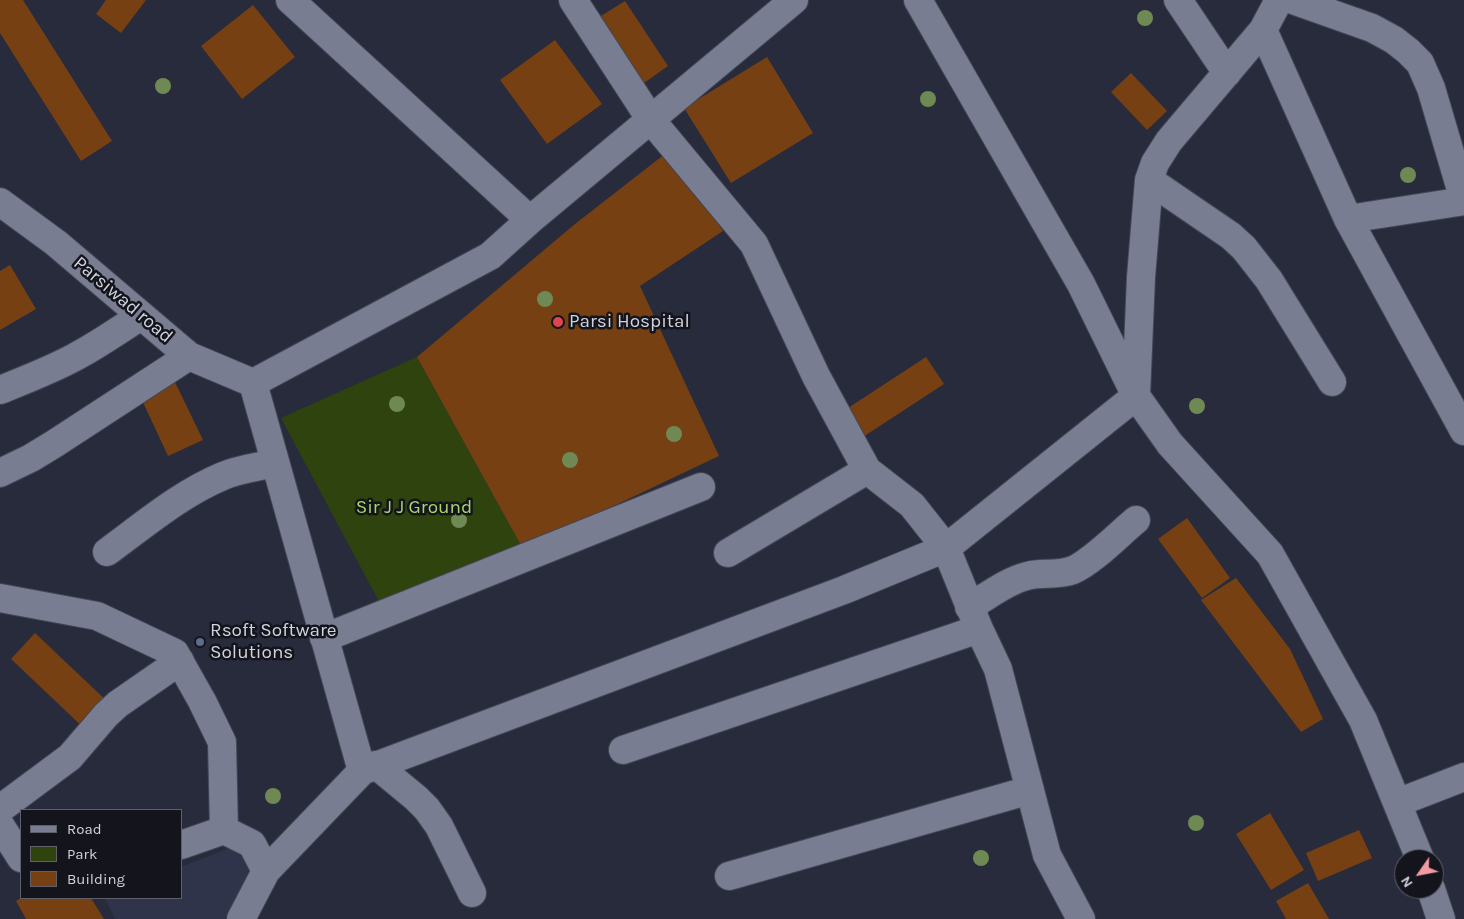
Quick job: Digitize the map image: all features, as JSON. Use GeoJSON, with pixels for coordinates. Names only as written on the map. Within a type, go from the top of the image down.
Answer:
{"type":"FeatureCollection","features":[{"type":"Feature","properties":{"kind":"street"},"geometry":{"type":"LineString","coordinates":[[573,0],[651,120],[754,244],[816,376],[867,470],[912,504],[946,548],[974,618],[998,669],[1047,855],[1081,919]]}},
{"type":"Feature","properties":{"kind":"street"},"geometry":{"type":"LineString","coordinates":[[472,893],[439,826],[427,809],[416,798],[369,768],[324,638],[253,384],[490,256],[530,220],[794,0]]}},
{"type":"Feature","properties":{"kind":"street"},"geometry":{"type":"LineString","coordinates":[[918,0],[1081,284],[1136,396],[1170,444],[1270,554],[1363,720],[1416,849]]}},
{"type":"Feature","properties":{"kind":"street"},"geometry":{"type":"LineString","coordinates":[[1178,0],[1226,73]]}},
{"type":"Feature","properties":{"kind":"street"},"geometry":{"type":"LineString","coordinates":[[241,919],[266,871],[369,768],[844,590],[946,548],[1136,396],[1141,277],[1149,180],[1155,163],[1169,141],[1263,30],[1279,0]]}},
{"type":"Feature","properties":{"kind":"street"},"geometry":{"type":"LineString","coordinates":[[1293,0],[1372,28],[1394,40],[1420,63],[1431,88],[1464,200],[1348,219]]}},
{"type":"Feature","properties":{"kind":"street"},"geometry":{"type":"LineString","coordinates":[[306,4],[530,220]]}},
{"type":"Feature","properties":{"kind":"street"},"geometry":{"type":"LineString","coordinates":[[1263,30],[1348,219],[1464,431]]}},
{"type":"Feature","properties":{"kind":"street"},"geometry":{"type":"LineString","coordinates":[[1149,180],[1231,236],[1244,248],[1269,280],[1332,382]]}},
{"type":"Feature","properties":{"kind":"street","name":"Parsiwad road"},"geometry":{"type":"LineString","coordinates":[[0,202],[56,243],[189,356],[253,384]]}},
{"type":"Feature","properties":{"kind":"street"},"geometry":{"type":"LineString","coordinates":[[0,390],[76,356],[141,316]]}},
{"type":"Feature","properties":{"kind":"street"},"geometry":{"type":"LineString","coordinates":[[0,473],[54,444],[189,356]]}},
{"type":"Feature","properties":{"kind":"street"},"geometry":{"type":"LineString","coordinates":[[107,552],[177,501],[202,486],[225,475],[275,463]]}},
{"type":"Feature","properties":{"kind":"street"},"geometry":{"type":"LineString","coordinates":[[728,552],[867,470]]}},
{"type":"Feature","properties":{"kind":"street"},"geometry":{"type":"LineString","coordinates":[[324,638],[701,486]]}},
{"type":"Feature","properties":{"kind":"street"},"geometry":{"type":"LineString","coordinates":[[623,750],[974,618],[1013,582],[1026,576],[1072,571],[1083,565],[1136,520]]}},
{"type":"Feature","properties":{"kind":"street"},"geometry":{"type":"LineString","coordinates":[[0,598],[98,616],[175,653],[222,742],[224,830]]}},
{"type":"Feature","properties":{"kind":"street"},"geometry":{"type":"LineString","coordinates":[[0,809],[70,757],[106,715],[118,704],[180,661]]}},
{"type":"Feature","properties":{"kind":"street"},"geometry":{"type":"LineString","coordinates":[[1397,803],[1464,778]]}},
{"type":"Feature","properties":{"kind":"street"},"geometry":{"type":"LineString","coordinates":[[729,876],[1030,790]]}},
{"type":"Feature","properties":{"kind":"street"},"geometry":{"type":"LineString","coordinates":[[0,825],[20,856]]}},
{"type":"Feature","properties":{"kind":"street"},"geometry":{"type":"LineString","coordinates":[[182,845],[224,830],[252,844],[266,871]]}},
{"type":"Feature","properties":{"kind":"street"},"geometry":{"type":"LineString","coordinates":[[1434,899],[1441,919]]}},
{"type":"Feature","properties":{"kind":"shaded area"},"geometry":{"type":"Polygon","coordinates":[[[229,848],[251,863],[238,903],[228,919],[115,919],[105,899],[182,899],[182,867],[229,848]]]}},
{"type":"Feature","properties":{"kind":"green space","name":"Sir J J Ground"},"geometry":{"type":"Polygon","coordinates":[[[417,357],[523,549],[382,607],[281,418],[417,357]]]}},
{"type":"Feature","properties":{"kind":"building"},"geometry":{"type":"Polygon","coordinates":[[[0,0],[23,0],[112,141],[81,161],[0,33],[0,0]]]}},
{"type":"Feature","properties":{"kind":"building"},"geometry":{"type":"Polygon","coordinates":[[[106,0],[146,0],[121,33],[96,14],[106,0]]]}},
{"type":"Feature","properties":{"kind":"building"},"geometry":{"type":"Polygon","coordinates":[[[625,1],[668,66],[637,88],[593,21],[625,1]]]}},
{"type":"Feature","properties":{"kind":"building"},"geometry":{"type":"Polygon","coordinates":[[[253,5],[295,57],[242,99],[201,46],[253,5]]]}},
{"type":"Feature","properties":{"kind":"building"},"geometry":{"type":"Polygon","coordinates":[[[555,40],[602,104],[547,144],[500,80],[555,40]]]}},
{"type":"Feature","properties":{"kind":"building"},"geometry":{"type":"Polygon","coordinates":[[[767,57],[813,133],[731,183],[684,108],[767,57]]]}},
{"type":"Feature","properties":{"kind":"building"},"geometry":{"type":"Polygon","coordinates":[[[1131,73],[1167,111],[1147,130],[1111,92],[1131,73]]]}},
{"type":"Feature","properties":{"kind":"building","name":"Parsi Hospital"},"geometry":{"type":"Polygon","coordinates":[[[670,150],[723,231],[640,286],[719,456],[523,549],[417,357],[575,224],[670,150]]]}},
{"type":"Feature","properties":{"kind":"building"},"geometry":{"type":"Polygon","coordinates":[[[10,265],[36,309],[0,330],[0,271],[10,265]]]}},
{"type":"Feature","properties":{"kind":"building"},"geometry":{"type":"Polygon","coordinates":[[[926,357],[944,384],[863,437],[845,410],[926,357]]]}},
{"type":"Feature","properties":{"kind":"building"},"geometry":{"type":"Polygon","coordinates":[[[175,382],[203,440],[168,456],[141,398],[175,382]]]}},
{"type":"Feature","properties":{"kind":"building"},"geometry":{"type":"Polygon","coordinates":[[[1187,518],[1230,578],[1202,598],[1158,539],[1187,518]]]}},
{"type":"Feature","properties":{"kind":"building"},"geometry":{"type":"Polygon","coordinates":[[[1236,578],[1290,649],[1323,719],[1301,732],[1201,600],[1236,578]]]}},
{"type":"Feature","properties":{"kind":"building"},"geometry":{"type":"Polygon","coordinates":[[[35,633],[111,705],[87,731],[11,659],[35,633]]]}},
{"type":"Feature","properties":{"kind":"building"},"geometry":{"type":"Polygon","coordinates":[[[1270,813],[1304,870],[1271,890],[1236,834],[1270,813]]]}},
{"type":"Feature","properties":{"kind":"building"},"geometry":{"type":"Polygon","coordinates":[[[1359,830],[1372,858],[1318,881],[1306,853],[1359,830]]]}},
{"type":"Feature","properties":{"kind":"building"},"geometry":{"type":"Polygon","coordinates":[[[1308,883],[1329,919],[1286,919],[1276,901],[1308,883]]]}},
{"type":"Feature","properties":{"kind":"building"},"geometry":{"type":"Polygon","coordinates":[[[20,899],[92,899],[104,919],[26,919],[16,901],[20,899]]]}},
{"type":"Feature","properties":{"kind":"place","name":"Parsi Hospital"},"geometry":{"type":"Point","coordinates":[558,322]}},
{"type":"Feature","properties":{"kind":"place","name":"Rsoft Software Solutions"},"geometry":{"type":"Point","coordinates":[200,642]}}]}
